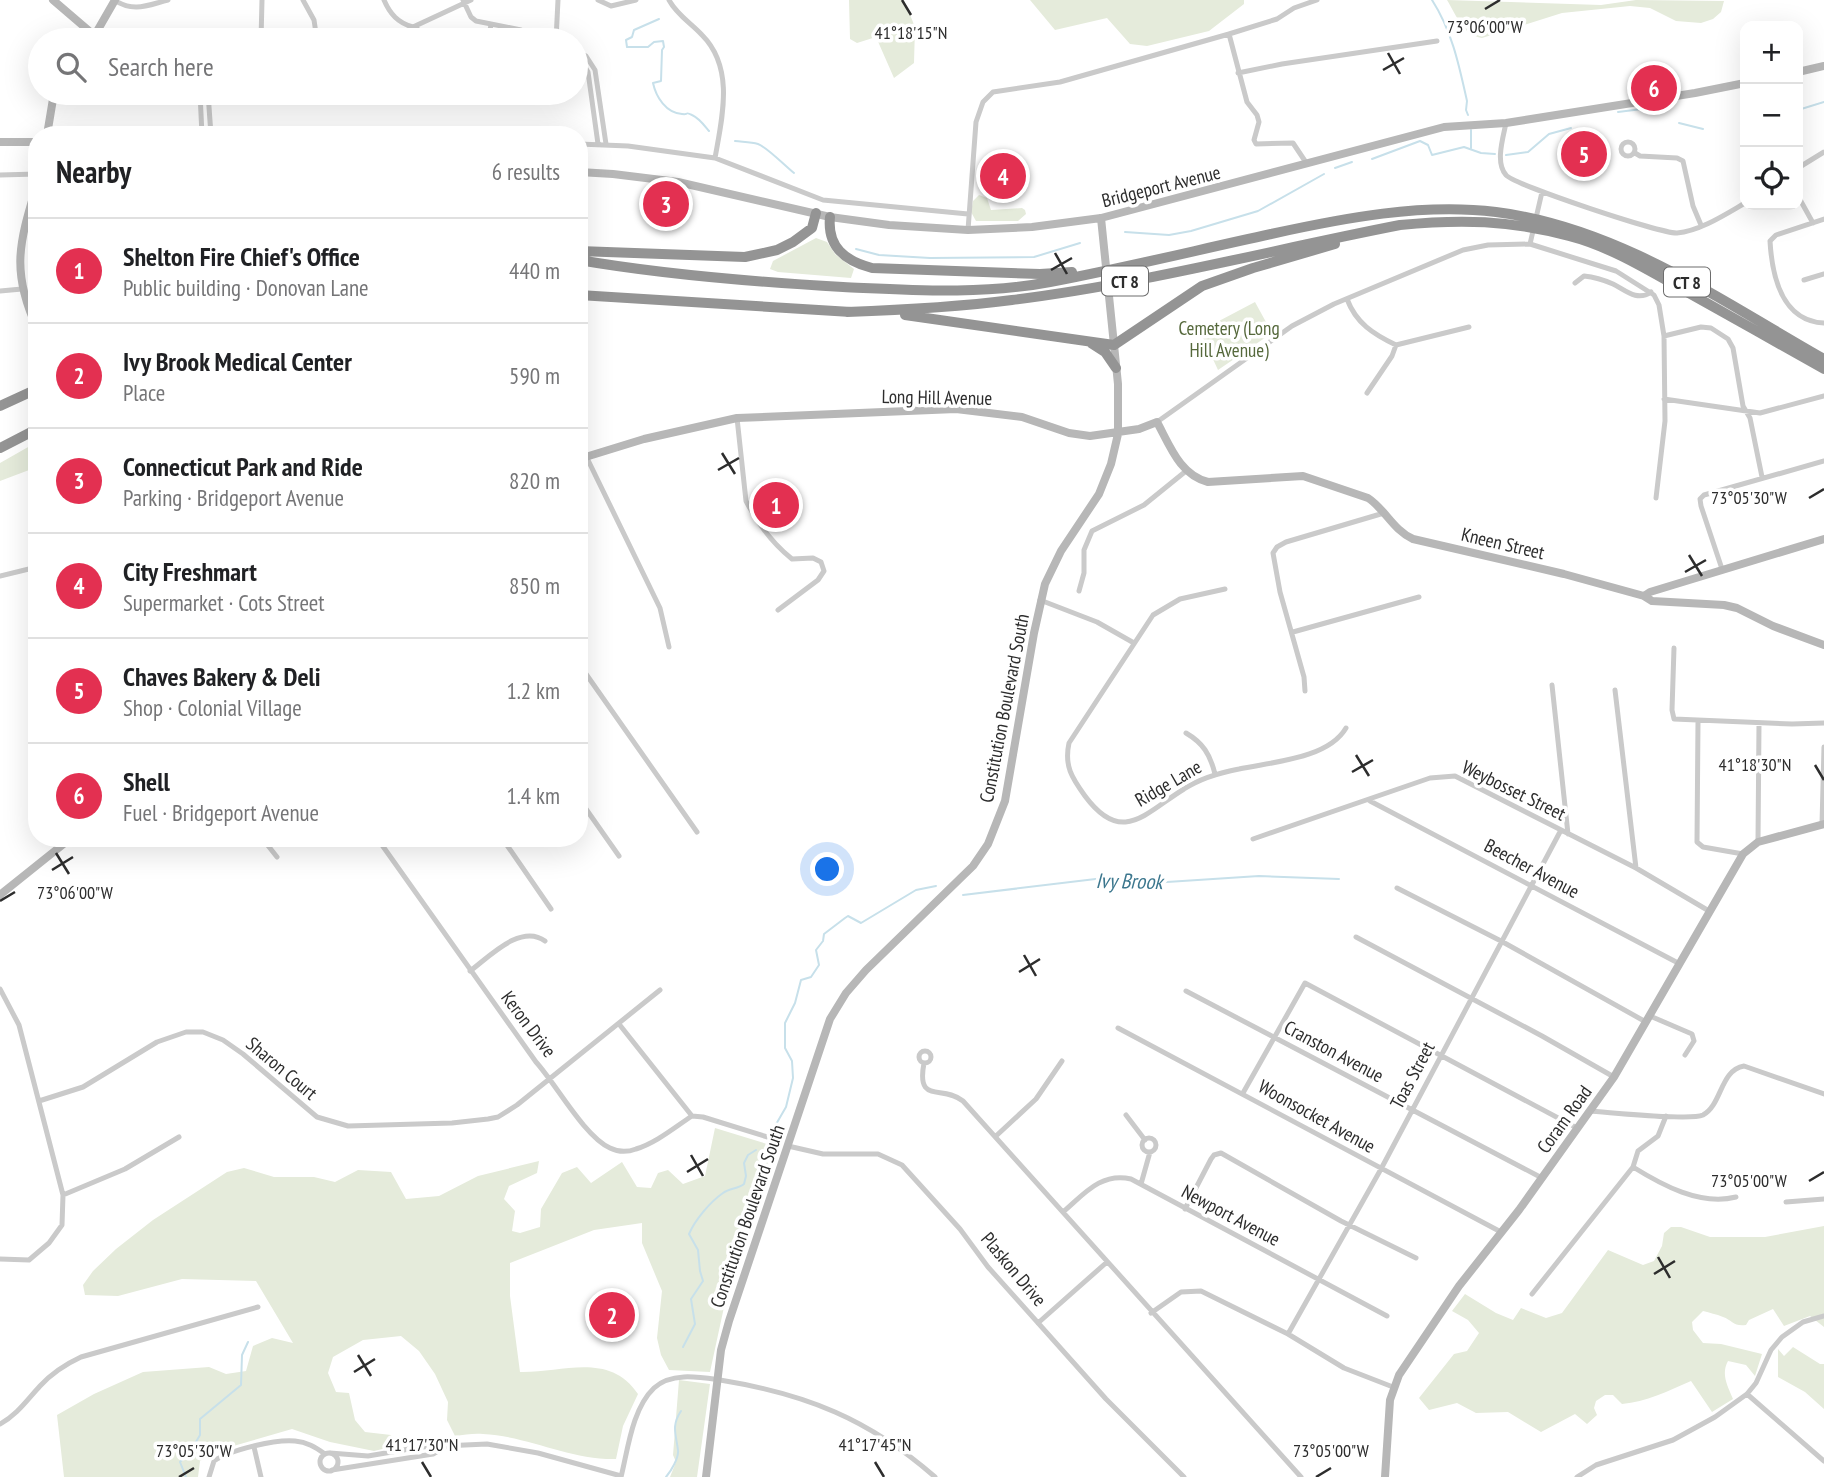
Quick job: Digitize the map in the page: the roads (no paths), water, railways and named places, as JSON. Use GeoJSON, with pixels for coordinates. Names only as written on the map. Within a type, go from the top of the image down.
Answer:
{"type":"FeatureCollection","features":[{"type":"Feature","properties":{"kind":"highway","name":"CT 8"},"geometry":{"type":"LineString","coordinates":[[588,261],[756,282],[931,292],[1047,283],[1301,227],[1402,212],[1495,212],[1520,221]]}},
{"type":"Feature","properties":{"kind":"highway"},"geometry":{"type":"LineString","coordinates":[[588,251],[745,257],[776,250],[793,242],[812,228],[816,213]]}},
{"type":"Feature","properties":{"kind":"highway"},"geometry":{"type":"LineString","coordinates":[[830,217],[831,232],[841,252],[850,261],[872,268],[1040,274],[1115,268]]}},
{"type":"Feature","properties":{"kind":"highway","name":"CT 8"},"geometry":{"type":"LineString","coordinates":[[588,296],[847,312],[958,307],[1085,289],[1400,225],[1441,220],[1520,221],[1589,233],[1627,249],[1824,359]]}},
{"type":"Feature","properties":{"kind":"highway"},"geometry":{"type":"LineString","coordinates":[[847,312],[926,317],[1114,345],[1202,286],[1253,268],[1400,225]]}},
{"type":"Feature","properties":{"kind":"highway","name":"CT 8"},"geometry":{"type":"LineString","coordinates":[[1543,225],[1619,256],[1824,369]]}},
{"type":"Feature","properties":{"kind":"highway"},"geometry":{"type":"LineString","coordinates":[[1087,341],[1105,352],[1116,368]]}},
{"type":"Feature","properties":{"kind":"highway"},"geometry":{"type":"LineString","coordinates":[[0,406],[28,393]]}},
{"type":"Feature","properties":{"kind":"highway"},"geometry":{"type":"LineString","coordinates":[[0,448],[28,434]]}},
{"type":"Feature","properties":{"kind":"main road"},"geometry":{"type":"LineString","coordinates":[[54,0],[83,28]]}},
{"type":"Feature","properties":{"kind":"main road"},"geometry":{"type":"LineString","coordinates":[[100,28],[115,0]]}},
{"type":"Feature","properties":{"kind":"main road"},"geometry":{"type":"LineString","coordinates":[[1803,71],[1824,66]]}},
{"type":"Feature","properties":{"kind":"main road","name":"Bridgeport Avenue"},"geometry":{"type":"LineString","coordinates":[[588,173],[678,182],[830,217],[890,225],[968,230],[1032,227],[1101,218],[1444,127],[1506,123],[1740,84]]}},
{"type":"Feature","properties":{"kind":"main road"},"geometry":{"type":"LineString","coordinates":[[48,126],[52,105]]}},
{"type":"Feature","properties":{"kind":"main road"},"geometry":{"type":"LineString","coordinates":[[0,142],[28,142]]}},
{"type":"Feature","properties":{"kind":"main road","name":"Constitution Boulevard South"},"geometry":{"type":"LineString","coordinates":[[706,1477],[717,1380],[729,1321],[830,1019],[846,993],[866,970],[972,866],[988,845],[1005,801],[1040,600],[1055,562],[1106,479],[1118,433],[1116,368],[1101,218]]}},
{"type":"Feature","properties":{"kind":"main road"},"geometry":{"type":"LineString","coordinates":[[28,219],[19,254],[22,289],[28,305]]}},
{"type":"Feature","properties":{"kind":"main road","name":"Long Hill Avenue"},"geometry":{"type":"LineString","coordinates":[[588,457],[688,427],[737,418],[956,410],[1022,417],[1069,433],[1090,436],[1139,429],[1157,422]]}},
{"type":"Feature","properties":{"kind":"main road"},"geometry":{"type":"LineString","coordinates":[[1157,422],[1186,471]]}},
{"type":"Feature","properties":{"kind":"main road","name":"Kneen Street"},"geometry":{"type":"LineString","coordinates":[[1186,471],[1197,479],[1208,482],[1304,476],[1368,498],[1395,526],[1413,538],[1564,574],[1644,596],[1652,601],[1737,608],[1773,626],[1824,645]]}},
{"type":"Feature","properties":{"kind":"main road"},"geometry":{"type":"LineString","coordinates":[[1644,596],[1824,538]]}},
{"type":"Feature","properties":{"kind":"main road","name":"Coram Road"},"geometry":{"type":"LineString","coordinates":[[1385,1477],[1393,1387],[1420,1341],[1614,1077],[1743,854],[1758,842],[1823,825]]}},
{"type":"Feature","properties":{"kind":"main road"},"geometry":{"type":"LineString","coordinates":[[0,895],[60,847]]}},
{"type":"Feature","properties":{"kind":"street"},"geometry":{"type":"LineString","coordinates":[[115,0],[124,7],[135,8],[168,0]]}},
{"type":"Feature","properties":{"kind":"street"},"geometry":{"type":"LineString","coordinates":[[126,0],[130,7]]}},
{"type":"Feature","properties":{"kind":"street"},"geometry":{"type":"LineString","coordinates":[[261,28],[262,0]]}},
{"type":"Feature","properties":{"kind":"street"},"geometry":{"type":"LineString","coordinates":[[303,0],[315,28]]}},
{"type":"Feature","properties":{"kind":"street"},"geometry":{"type":"LineString","coordinates":[[384,0],[389,11],[407,26],[416,26],[466,1],[471,17],[511,28]]}},
{"type":"Feature","properties":{"kind":"street"},"geometry":{"type":"LineString","coordinates":[[557,28],[558,0]]}},
{"type":"Feature","properties":{"kind":"street"},"geometry":{"type":"LineString","coordinates":[[598,0],[611,6],[636,0]]}},
{"type":"Feature","properties":{"kind":"street"},"geometry":{"type":"LineString","coordinates":[[669,0],[677,13],[704,36],[722,69],[724,106],[715,159]]}},
{"type":"Feature","properties":{"kind":"street"},"geometry":{"type":"LineString","coordinates":[[968,230],[976,122],[984,102],[993,92],[1060,82],[1277,19],[1294,8],[1317,0]]}},
{"type":"Feature","properties":{"kind":"street"},"geometry":{"type":"LineString","coordinates":[[490,28],[491,24]]}},
{"type":"Feature","properties":{"kind":"street"},"geometry":{"type":"LineString","coordinates":[[1229,34],[1238,73],[1250,108],[1257,115],[1259,122],[1254,140],[1256,144],[1293,143],[1307,164]]}},
{"type":"Feature","properties":{"kind":"street"},"geometry":{"type":"LineString","coordinates":[[1238,73],[1437,41]]}},
{"type":"Feature","properties":{"kind":"street"},"geometry":{"type":"LineString","coordinates":[[588,61],[606,144]]}},
{"type":"Feature","properties":{"kind":"street"},"geometry":{"type":"LineString","coordinates":[[588,67],[592,71],[598,144]]}},
{"type":"Feature","properties":{"kind":"street"},"geometry":{"type":"LineString","coordinates":[[201,105],[202,126]]}},
{"type":"Feature","properties":{"kind":"street"},"geometry":{"type":"LineString","coordinates":[[209,105],[210,126]]}},
{"type":"Feature","properties":{"kind":"street"},"geometry":{"type":"LineString","coordinates":[[1506,123],[1501,162],[1506,176],[1542,192],[1660,231],[1684,232],[1740,206]]}},
{"type":"Feature","properties":{"kind":"street"},"geometry":{"type":"LineString","coordinates":[[588,144],[606,144],[715,159],[823,200],[968,214]]}},
{"type":"Feature","properties":{"kind":"street"},"geometry":{"type":"LineString","coordinates":[[1635,153],[1640,156],[1676,158],[1683,161],[1693,206],[1701,225]]}},
{"type":"Feature","properties":{"kind":"street"},"geometry":{"type":"LineString","coordinates":[[1803,165],[1822,154]]}},
{"type":"Feature","properties":{"kind":"street"},"geometry":{"type":"LineString","coordinates":[[0,174],[28,174]]}},
{"type":"Feature","properties":{"kind":"street"},"geometry":{"type":"LineString","coordinates":[[1530,244],[1542,192]]}},
{"type":"Feature","properties":{"kind":"street"},"geometry":{"type":"LineString","coordinates":[[1803,205],[1813,223]]}},
{"type":"Feature","properties":{"kind":"street"},"geometry":{"type":"LineString","coordinates":[[1824,219],[1776,235],[1770,241],[1779,286],[1788,306],[1801,318],[1824,323]]}},
{"type":"Feature","properties":{"kind":"street","name":"Long Hill Avenue"},"geometry":{"type":"LineString","coordinates":[[1157,422],[1267,342],[1318,312],[1463,250],[1488,245],[1530,244],[1616,271],[1651,292]]}},
{"type":"Feature","properties":{"kind":"street"},"geometry":{"type":"LineString","coordinates":[[1804,280],[1824,274]]}},
{"type":"Feature","properties":{"kind":"street"},"geometry":{"type":"LineString","coordinates":[[1575,283],[1584,276],[1613,284],[1638,296],[1651,292],[1659,305],[1664,336],[1664,442],[1656,498]]}},
{"type":"Feature","properties":{"kind":"street"},"geometry":{"type":"LineString","coordinates":[[0,291],[22,289]]}},
{"type":"Feature","properties":{"kind":"street"},"geometry":{"type":"LineString","coordinates":[[1347,299],[1351,311],[1361,324],[1396,345]]}},
{"type":"Feature","properties":{"kind":"street"},"geometry":{"type":"LineString","coordinates":[[1367,393],[1392,356],[1396,345],[1469,327]]}},
{"type":"Feature","properties":{"kind":"street"},"geometry":{"type":"LineString","coordinates":[[1664,336],[1701,327],[1711,328],[1721,333],[1733,348],[1745,412],[1749,418],[1762,477]]}},
{"type":"Feature","properties":{"kind":"street"},"geometry":{"type":"LineString","coordinates":[[1664,399],[1760,413],[1824,396]]}},
{"type":"Feature","properties":{"kind":"street"},"geometry":{"type":"LineString","coordinates":[[737,418],[744,492],[752,513],[783,552],[792,559],[813,558],[821,562],[824,571],[818,580],[778,610]]}},
{"type":"Feature","properties":{"kind":"street"},"geometry":{"type":"LineString","coordinates":[[1722,569],[1700,499],[1704,495],[1762,477],[1824,461]]}},
{"type":"Feature","properties":{"kind":"street"},"geometry":{"type":"LineString","coordinates":[[588,468],[660,608],[668,647]]}},
{"type":"Feature","properties":{"kind":"street"},"geometry":{"type":"LineString","coordinates":[[1079,591],[1084,573],[1083,550],[1092,531],[1144,505],[1186,471]]}},
{"type":"Feature","properties":{"kind":"street"},"geometry":{"type":"LineString","coordinates":[[1305,691],[1304,677],[1273,553],[1286,542],[1384,513]]}},
{"type":"Feature","properties":{"kind":"street"},"geometry":{"type":"LineString","coordinates":[[0,576],[28,569]]}},
{"type":"Feature","properties":{"kind":"street","name":"Ridge Lane"},"geometry":{"type":"LineString","coordinates":[[1225,589],[1180,599],[1153,615],[1069,743],[1066,756],[1072,778],[1096,810],[1104,817],[1122,823],[1143,817],[1183,790],[1215,774],[1305,755],[1341,737],[1346,728]]}},
{"type":"Feature","properties":{"kind":"street"},"geometry":{"type":"LineString","coordinates":[[1293,632],[1419,597]]}},
{"type":"Feature","properties":{"kind":"street"},"geometry":{"type":"LineString","coordinates":[[1040,600],[1097,622],[1134,643]]}},
{"type":"Feature","properties":{"kind":"street"},"geometry":{"type":"LineString","coordinates":[[1674,648],[1674,719],[1759,724],[1824,723]]}},
{"type":"Feature","properties":{"kind":"street"},"geometry":{"type":"LineString","coordinates":[[588,677],[697,832]]}},
{"type":"Feature","properties":{"kind":"street"},"geometry":{"type":"LineString","coordinates":[[1552,685],[1569,834]]}},
{"type":"Feature","properties":{"kind":"street"},"geometry":{"type":"LineString","coordinates":[[1615,690],[1636,868]]}},
{"type":"Feature","properties":{"kind":"street"},"geometry":{"type":"LineString","coordinates":[[1698,722],[1697,842],[1703,847],[1743,854]]}},
{"type":"Feature","properties":{"kind":"street"},"geometry":{"type":"LineString","coordinates":[[1758,842],[1759,724]]}},
{"type":"Feature","properties":{"kind":"street"},"geometry":{"type":"LineString","coordinates":[[1186,733],[1206,750],[1215,774]]}},
{"type":"Feature","properties":{"kind":"street"},"geometry":{"type":"LineString","coordinates":[[1823,825],[1824,747]]}},
{"type":"Feature","properties":{"kind":"street","name":"Weybosset Street"},"geometry":{"type":"LineString","coordinates":[[1254,839],[1430,778],[1455,776],[1636,868],[1709,911]]}},
{"type":"Feature","properties":{"kind":"street","name":"Beecher Avenue"},"geometry":{"type":"LineString","coordinates":[[1369,800],[1680,964]]}},
{"type":"Feature","properties":{"kind":"street"},"geometry":{"type":"LineString","coordinates":[[588,812],[619,856]]}},
{"type":"Feature","properties":{"kind":"street","name":"Toas Street"},"geometry":{"type":"LineString","coordinates":[[1288,1334],[1381,1169],[1561,830]]}},
{"type":"Feature","properties":{"kind":"street"},"geometry":{"type":"LineString","coordinates":[[269,847],[277,857]]}},
{"type":"Feature","properties":{"kind":"street","name":"Keron Drive"},"geometry":{"type":"LineString","coordinates":[[382,847],[536,1062],[592,1134],[611,1149],[628,1151],[638,1149],[692,1116]]}},
{"type":"Feature","properties":{"kind":"street"},"geometry":{"type":"LineString","coordinates":[[508,847],[551,909]]}},
{"type":"Feature","properties":{"kind":"street"},"geometry":{"type":"LineString","coordinates":[[1397,888],[1648,1019],[1692,1034],[1694,1041],[1685,1055]]}},
{"type":"Feature","properties":{"kind":"street"},"geometry":{"type":"LineString","coordinates":[[470,971],[520,937],[536,936],[545,941]]}},
{"type":"Feature","properties":{"kind":"street"},"geometry":{"type":"LineString","coordinates":[[1356,937],[1614,1077]]}},
{"type":"Feature","properties":{"kind":"street"},"geometry":{"type":"LineString","coordinates":[[1243,1093],[1305,983],[1577,1128]]}},
{"type":"Feature","properties":{"kind":"street"},"geometry":{"type":"LineString","coordinates":[[0,989],[19,1025],[63,1195],[62,1225],[49,1243],[29,1259],[0,1259]]}},
{"type":"Feature","properties":{"kind":"street","name":"Sharon Court"},"geometry":{"type":"LineString","coordinates":[[39,1101],[83,1087],[158,1042],[186,1032],[203,1032],[223,1040],[317,1117],[348,1126],[488,1119],[508,1112],[660,990]]}},
{"type":"Feature","properties":{"kind":"street","name":"Cranston Avenue"},"geometry":{"type":"LineString","coordinates":[[1186,991],[1542,1178]]}},
{"type":"Feature","properties":{"kind":"street"},"geometry":{"type":"LineString","coordinates":[[619,1024],[692,1116],[774,1139]]}},
{"type":"Feature","properties":{"kind":"street","name":"Woonsocket Avenue"},"geometry":{"type":"LineString","coordinates":[[1118,1028],[1501,1232]]}},
{"type":"Feature","properties":{"kind":"street"},"geometry":{"type":"LineString","coordinates":[[996,1136],[1036,1099],[1062,1060]]}},
{"type":"Feature","properties":{"kind":"street"},"geometry":{"type":"LineString","coordinates":[[924,1063],[921,1080],[924,1087],[933,1093],[957,1096],[996,1136],[1301,1477]]}},
{"type":"Feature","properties":{"kind":"street"},"geometry":{"type":"LineString","coordinates":[[1589,1111],[1666,1116],[1702,1115],[1709,1110],[1733,1070],[1744,1066],[1824,1094]]}},
{"type":"Feature","properties":{"kind":"street"},"geometry":{"type":"LineString","coordinates":[[1126,1115],[1145,1140]]}},
{"type":"Feature","properties":{"kind":"street"},"geometry":{"type":"LineString","coordinates":[[1532,1294],[1633,1167],[1638,1150],[1658,1136],[1666,1116]]}},
{"type":"Feature","properties":{"kind":"street"},"geometry":{"type":"LineString","coordinates":[[63,1195],[125,1169],[179,1137]]}},
{"type":"Feature","properties":{"kind":"street"},"geometry":{"type":"LineString","coordinates":[[1145,1140],[1143,1147],[1150,1152]]}},
{"type":"Feature","properties":{"kind":"street"},"geometry":{"type":"LineString","coordinates":[[1141,1184],[1150,1152],[1155,1148],[1155,1142],[1145,1140]]}},
{"type":"Feature","properties":{"kind":"street","name":"Plaskon Drive"},"geometry":{"type":"LineString","coordinates":[[788,1146],[823,1154],[878,1154],[902,1165],[960,1229],[988,1267],[1106,1399],[1184,1477]]}},
{"type":"Feature","properties":{"kind":"street"},"geometry":{"type":"LineString","coordinates":[[1185,1209],[1214,1155],[1221,1153],[1341,1221],[1350,1223],[1416,1258]]}},
{"type":"Feature","properties":{"kind":"street"},"geometry":{"type":"LineString","coordinates":[[1633,1167],[1680,1192],[1705,1197],[1736,1197]]}},
{"type":"Feature","properties":{"kind":"street","name":"Newport Avenue"},"geometry":{"type":"LineString","coordinates":[[1063,1212],[1096,1184],[1120,1176],[1141,1184],[1387,1316]]}},
{"type":"Feature","properties":{"kind":"street"},"geometry":{"type":"LineString","coordinates":[[1787,1202],[1824,1199]]}},
{"type":"Feature","properties":{"kind":"street"},"geometry":{"type":"LineString","coordinates":[[1038,1323],[1107,1262]]}},
{"type":"Feature","properties":{"kind":"street"},"geometry":{"type":"LineString","coordinates":[[1151,1312],[1181,1292],[1201,1291],[1288,1334],[1344,1368],[1393,1387]]}},
{"type":"Feature","properties":{"kind":"street"},"geometry":{"type":"LineString","coordinates":[[0,1424],[18,1412],[42,1384],[61,1368],[81,1357],[104,1348],[258,1307]]}},
{"type":"Feature","properties":{"kind":"street"},"geometry":{"type":"LineString","coordinates":[[1577,1477],[1597,1465],[1693,1431],[1747,1394],[1762,1373],[1772,1349],[1782,1337],[1802,1322],[1824,1316]]}},
{"type":"Feature","properties":{"kind":"street"},"geometry":{"type":"LineString","coordinates":[[323,1469],[320,1461],[328,1453],[368,1456],[422,1447],[470,1444],[505,1446],[621,1476],[639,1408],[653,1388],[665,1380],[684,1377],[765,1387],[823,1405],[897,1448],[935,1477]]}},
{"type":"Feature","properties":{"kind":"street"},"geometry":{"type":"LineString","coordinates":[[1747,1394],[1824,1461]]}},
{"type":"Feature","properties":{"kind":"street"},"geometry":{"type":"LineString","coordinates":[[209,1477],[214,1461],[223,1454],[295,1441],[313,1445],[335,1456],[337,1466],[332,1470]]}},
{"type":"Feature","properties":{"kind":"street"},"geometry":{"type":"LineString","coordinates":[[254,1447],[261,1477]]}},
{"type":"Feature","properties":{"kind":"street"},"geometry":{"type":"LineString","coordinates":[[323,1469],[332,1470],[433,1454],[445,1447]]}},
{"type":"Feature","properties":{"kind":"street"},"geometry":{"type":"LineString","coordinates":[[318,1477],[323,1469]]}},
{"type":"Feature","properties":{"kind":"waterway"},"geometry":{"type":"LineString","coordinates":[[1432,0],[1454,49],[1468,115]]}},
{"type":"Feature","properties":{"kind":"waterway"},"geometry":{"type":"LineString","coordinates":[[659,19],[634,30],[632,37],[626,40],[627,47],[648,47],[654,42],[663,41],[661,81],[653,83],[657,94],[671,111],[695,116],[709,131]]}},
{"type":"Feature","properties":{"kind":"waterway"},"geometry":{"type":"LineString","coordinates":[[1803,108],[1824,102]]}},
{"type":"Feature","properties":{"kind":"waterway"},"geometry":{"type":"LineString","coordinates":[[1618,112],[1642,109]]}},
{"type":"Feature","properties":{"kind":"waterway"},"geometry":{"type":"LineString","coordinates":[[1679,123],[1703,129]]}},
{"type":"Feature","properties":{"kind":"waterway"},"geometry":{"type":"LineString","coordinates":[[1506,155],[1528,152],[1549,134],[1571,128]]}},
{"type":"Feature","properties":{"kind":"waterway"},"geometry":{"type":"LineString","coordinates":[[1471,130],[1471,148]]}},
{"type":"Feature","properties":{"kind":"waterway"},"geometry":{"type":"LineString","coordinates":[[735,141],[762,146],[794,173]]}},
{"type":"Feature","properties":{"kind":"waterway"},"geometry":{"type":"LineString","coordinates":[[1372,159],[1420,141],[1428,145],[1432,155],[1464,147],[1481,153],[1495,154]]}},
{"type":"Feature","properties":{"kind":"waterway"},"geometry":{"type":"LineString","coordinates":[[1335,168],[1352,162]]}},
{"type":"Feature","properties":{"kind":"waterway"},"geometry":{"type":"LineString","coordinates":[[1125,232],[1169,235],[1191,231],[1258,211],[1324,174]]}},
{"type":"Feature","properties":{"kind":"waterway"},"geometry":{"type":"LineString","coordinates":[[856,249],[879,255],[930,258],[1034,257],[1080,243]]}},
{"type":"Feature","properties":{"kind":"waterway","name":"Ivy Brook"},"geometry":{"type":"LineString","coordinates":[[963,895],[1104,878],[1121,885],[1259,876],[1339,879]]}},
{"type":"Feature","properties":{"kind":"waterway","name":"Ivy Brook"},"geometry":{"type":"LineString","coordinates":[[775,1126],[786,1107],[793,1078],[792,1061],[785,1048],[785,1023],[795,1003],[801,980],[811,977],[819,965],[816,950],[823,941],[824,934],[848,916],[861,923],[916,890],[936,886]]}},
{"type":"Feature","properties":{"kind":"waterway","name":"Ivy Brook"},"geometry":{"type":"LineString","coordinates":[[683,1347],[695,1324],[691,1299],[703,1281],[698,1250],[689,1234],[713,1201],[726,1191],[744,1184],[744,1163],[748,1155],[756,1150]]}},
{"type":"Feature","properties":{"kind":"waterway"},"geometry":{"type":"LineString","coordinates":[[186,1477],[180,1462],[200,1435],[200,1419],[241,1385],[242,1355],[248,1342]]}},
{"type":"Feature","properties":{"kind":"waterway","name":"Ivy Brook"},"geometry":{"type":"LineString","coordinates":[[666,1477],[677,1457],[675,1426],[681,1411]]}},
{"type":"Feature","properties":{"kind":"place","name":"Shell"},"geometry":{"type":"Point","coordinates":[1654,88]}},
{"type":"Feature","properties":{"kind":"place","name":"Chaves Bakery & Deli"},"geometry":{"type":"Point","coordinates":[1584,154]}},
{"type":"Feature","properties":{"kind":"place","name":"City Freshmart"},"geometry":{"type":"Point","coordinates":[1003,176]}},
{"type":"Feature","properties":{"kind":"place","name":"Connecticut Park and Ride"},"geometry":{"type":"Point","coordinates":[666,204]}},
{"type":"Feature","properties":{"kind":"place","name":"Shelton Fire Chief's Office"},"geometry":{"type":"Point","coordinates":[776,505]}},
{"type":"Feature","properties":{"kind":"place","name":"Ivy Brook Medical Center"},"geometry":{"type":"Point","coordinates":[612,1315]}},
{"type":"Feature","properties":{"kind":"park label","name":"Cemetery (Long Hill Avenue)"},"geometry":{"type":"Point","coordinates":[1229,339]}}]}
